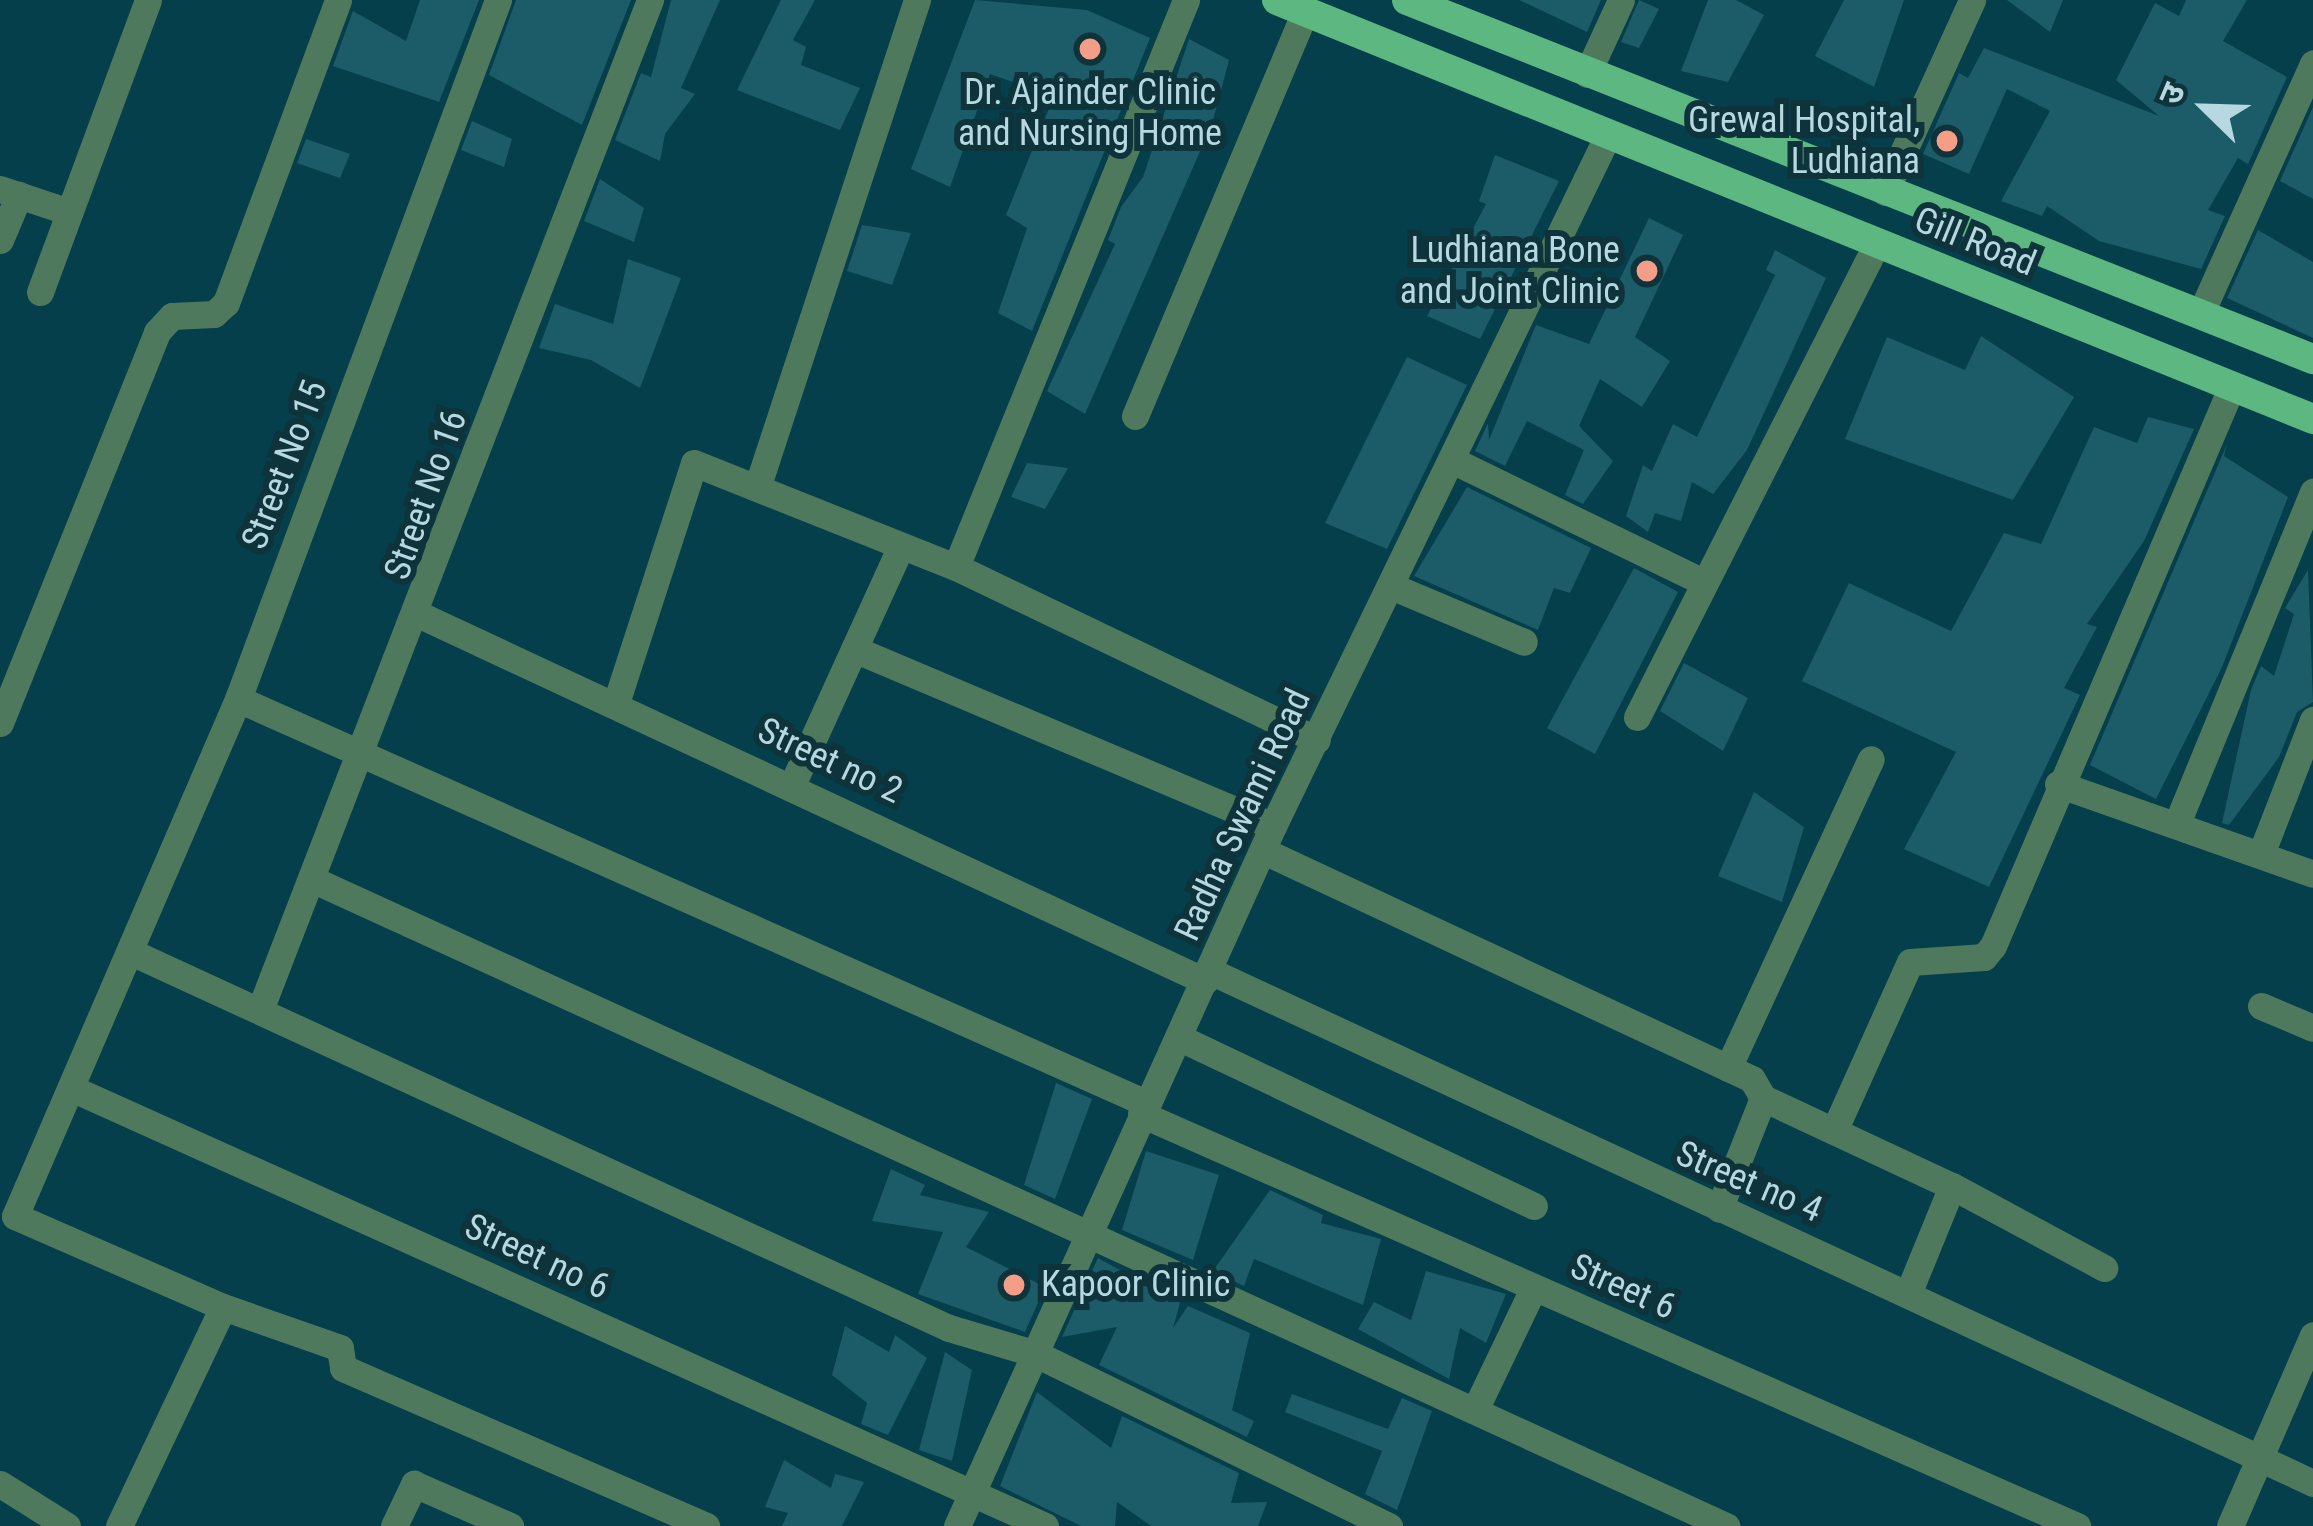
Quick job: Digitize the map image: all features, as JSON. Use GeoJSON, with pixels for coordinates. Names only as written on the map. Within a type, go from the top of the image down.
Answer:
{"type":"FeatureCollection","features":[{"type":"Feature","properties":{"kind":"main road","name":"Gill Road"},"geometry":{"type":"LineString","coordinates":[[1407,0],[1457,9],[1587,74],[2313,359]]}},
{"type":"Feature","properties":{"kind":"main road","name":"Gill Road"},"geometry":{"type":"LineString","coordinates":[[1291,6],[1606,139],[2313,418]]}},
{"type":"Feature","properties":{"kind":"street"},"geometry":{"type":"LineString","coordinates":[[40,292],[148,0]]}},
{"type":"Feature","properties":{"kind":"street"},"geometry":{"type":"LineString","coordinates":[[0,723],[157,332],[172,316],[214,314],[226,303],[338,0]]}},
{"type":"Feature","properties":{"kind":"street","name":"Street No 15"},"geometry":{"type":"LineString","coordinates":[[7,1217],[71,1088],[238,698],[498,0]]}},
{"type":"Feature","properties":{"kind":"street","name":"Street No 16"},"geometry":{"type":"LineString","coordinates":[[260,1010],[368,749],[650,0]]}},
{"type":"Feature","properties":{"kind":"street"},"geometry":{"type":"LineString","coordinates":[[757,488],[917,0]]}},
{"type":"Feature","properties":{"kind":"street"},"geometry":{"type":"LineString","coordinates":[[956,567],[1186,0]]}},
{"type":"Feature","properties":{"kind":"street"},"geometry":{"type":"LineString","coordinates":[[1587,74],[1621,0]]}},
{"type":"Feature","properties":{"kind":"street"},"geometry":{"type":"LineString","coordinates":[[1886,191],[1972,0]]}},
{"type":"Feature","properties":{"kind":"street"},"geometry":{"type":"LineString","coordinates":[[1135,416],[1291,6]]}},
{"type":"Feature","properties":{"kind":"street"},"geometry":{"type":"LineString","coordinates":[[2200,315],[2313,63]]}},
{"type":"Feature","properties":{"kind":"street","name":"Radha Swami Road"},"geometry":{"type":"LineString","coordinates":[[957,1526],[1143,1108],[1606,139]]}},
{"type":"Feature","properties":{"kind":"street"},"geometry":{"type":"LineString","coordinates":[[0,240],[10,192],[69,212]]}},
{"type":"Feature","properties":{"kind":"street"},"geometry":{"type":"LineString","coordinates":[[1636,717],[1699,580],[1876,245]]}},
{"type":"Feature","properties":{"kind":"street"},"geometry":{"type":"LineString","coordinates":[[1834,1131],[1910,962],[1984,957],[1994,946],[2058,784],[2232,386]]}},
{"type":"Feature","properties":{"kind":"street"},"geometry":{"type":"LineString","coordinates":[[1453,460],[1699,580]]}},
{"type":"Feature","properties":{"kind":"street"},"geometry":{"type":"LineString","coordinates":[[616,703],[694,463],[956,567],[1317,740]]}},
{"type":"Feature","properties":{"kind":"street"},"geometry":{"type":"LineString","coordinates":[[2178,821],[2313,492]]}},
{"type":"Feature","properties":{"kind":"street"},"geometry":{"type":"LineString","coordinates":[[793,783],[902,546]]}},
{"type":"Feature","properties":{"kind":"street"},"geometry":{"type":"LineString","coordinates":[[1391,586],[1524,642]]}},
{"type":"Feature","properties":{"kind":"street","name":"Street no 2"},"geometry":{"type":"LineString","coordinates":[[420,614],[1208,976]]}},
{"type":"Feature","properties":{"kind":"street"},"geometry":{"type":"LineString","coordinates":[[854,650],[1271,840],[1728,1068],[1763,1098],[1952,1186],[2104,1268]]}},
{"type":"Feature","properties":{"kind":"street","name":"Street 6"},"geometry":{"type":"LineString","coordinates":[[238,698],[368,749],[1534,1286],[2077,1526]]}},
{"type":"Feature","properties":{"kind":"street"},"geometry":{"type":"LineString","coordinates":[[2261,854],[2313,720]]}},
{"type":"Feature","properties":{"kind":"street"},"geometry":{"type":"LineString","coordinates":[[1728,1068],[1870,759]]}},
{"type":"Feature","properties":{"kind":"street"},"geometry":{"type":"LineString","coordinates":[[2058,784],[2178,821],[2313,874]]}},
{"type":"Feature","properties":{"kind":"street"},"geometry":{"type":"LineString","coordinates":[[316,880],[1726,1526]]}},
{"type":"Feature","properties":{"kind":"street"},"geometry":{"type":"LineString","coordinates":[[131,952],[949,1328],[1036,1354],[1389,1526]]}},
{"type":"Feature","properties":{"kind":"street","name":"Street no 4"},"geometry":{"type":"LineString","coordinates":[[1208,976],[1719,1209],[1910,1289],[2313,1483]]}},
{"type":"Feature","properties":{"kind":"street"},"geometry":{"type":"LineString","coordinates":[[2261,1006],[2313,1028]]}},
{"type":"Feature","properties":{"kind":"street"},"geometry":{"type":"LineString","coordinates":[[1178,1037],[1534,1206]]}},
{"type":"Feature","properties":{"kind":"street","name":"Street no 6"},"geometry":{"type":"LineString","coordinates":[[71,1088],[1045,1526]]}},
{"type":"Feature","properties":{"kind":"street"},"geometry":{"type":"LineString","coordinates":[[1719,1209],[1763,1098]]}},
{"type":"Feature","properties":{"kind":"street"},"geometry":{"type":"LineString","coordinates":[[1910,1289],[1952,1186]]}},
{"type":"Feature","properties":{"kind":"street"},"geometry":{"type":"LineString","coordinates":[[7,1217],[223,1307],[340,1348],[343,1368],[706,1526]]}},
{"type":"Feature","properties":{"kind":"street"},"geometry":{"type":"LineString","coordinates":[[1475,1410],[1534,1286]]}},
{"type":"Feature","properties":{"kind":"street"},"geometry":{"type":"LineString","coordinates":[[119,1526],[223,1307]]}},
{"type":"Feature","properties":{"kind":"street"},"geometry":{"type":"LineString","coordinates":[[2230,1526],[2313,1335]]}},
{"type":"Feature","properties":{"kind":"street"},"geometry":{"type":"LineString","coordinates":[[0,1484],[68,1526]]}},
{"type":"Feature","properties":{"kind":"street"},"geometry":{"type":"LineString","coordinates":[[394,1526],[414,1484],[510,1526]]}},
{"type":"Feature","properties":{"kind":"building"},"geometry":{"type":"Polygon","coordinates":[[[420,0],[479,0],[439,102],[333,66],[353,11],[406,41],[420,0]]]}},
{"type":"Feature","properties":{"kind":"building"},"geometry":{"type":"Polygon","coordinates":[[[516,0],[631,0],[582,125],[489,75],[516,0]]]}},
{"type":"Feature","properties":{"kind":"building"},"geometry":{"type":"Polygon","coordinates":[[[671,0],[720,0],[681,88],[695,94],[665,134],[660,161],[615,140],[641,73],[651,77],[671,0]]]}},
{"type":"Feature","properties":{"kind":"building"},"geometry":{"type":"Polygon","coordinates":[[[781,0],[815,0],[793,40],[806,47],[801,65],[860,88],[840,130],[737,90],[781,0]]]}},
{"type":"Feature","properties":{"kind":"building"},"geometry":{"type":"Polygon","coordinates":[[[975,0],[1087,10],[1150,38],[1032,331],[998,313],[1027,228],[1006,215],[1054,96],[990,74],[950,187],[911,169],[975,0]]]}},
{"type":"Feature","properties":{"kind":"building"},"geometry":{"type":"Polygon","coordinates":[[[1519,0],[1601,0],[1587,32],[1519,0]]]}},
{"type":"Feature","properties":{"kind":"building"},"geometry":{"type":"Polygon","coordinates":[[[1639,0],[1659,9],[1639,48],[1621,42],[1639,0]]]}},
{"type":"Feature","properties":{"kind":"building"},"geometry":{"type":"Polygon","coordinates":[[[1708,0],[1736,0],[1764,15],[1728,82],[1681,71],[1708,0]]]}},
{"type":"Feature","properties":{"kind":"building"},"geometry":{"type":"Polygon","coordinates":[[[1844,0],[1904,0],[1874,87],[1815,56],[1844,0]]]}},
{"type":"Feature","properties":{"kind":"building"},"geometry":{"type":"Polygon","coordinates":[[[2007,0],[2063,0],[2050,32],[2007,0]]]}},
{"type":"Feature","properties":{"kind":"building"},"geometry":{"type":"Polygon","coordinates":[[[2186,0],[2247,0],[2223,41],[2287,77],[2248,164],[2238,158],[2208,210],[2225,216],[2201,269],[2099,241],[2047,206],[2042,216],[2001,201],[2050,111],[2007,89],[1969,174],[1923,154],[1959,73],[1968,78],[1984,48],[2159,116],[2116,80],[2155,3],[2179,16],[2186,0]]]}},
{"type":"Feature","properties":{"kind":"building"},"geometry":{"type":"Polygon","coordinates":[[[1189,39],[1229,60],[1212,124],[1085,414],[1047,391],[1115,244],[1108,240],[1121,207],[1143,177],[1189,39]]]}},
{"type":"Feature","properties":{"kind":"building"},"geometry":{"type":"Polygon","coordinates":[[[2313,107],[2313,199],[2280,181],[2313,107]]]}},
{"type":"Feature","properties":{"kind":"building"},"geometry":{"type":"Polygon","coordinates":[[[472,121],[512,139],[504,167],[461,150],[472,121]]]}},
{"type":"Feature","properties":{"kind":"building"},"geometry":{"type":"Polygon","coordinates":[[[306,139],[350,154],[340,178],[297,163],[306,139]]]}},
{"type":"Feature","properties":{"kind":"building"},"geometry":{"type":"Polygon","coordinates":[[[1495,155],[1559,181],[1480,339],[1427,316],[1486,204],[1479,201],[1495,155]]]}},
{"type":"Feature","properties":{"kind":"building"},"geometry":{"type":"Polygon","coordinates":[[[600,179],[644,208],[634,242],[584,221],[600,179]]]}},
{"type":"Feature","properties":{"kind":"building"},"geometry":{"type":"Polygon","coordinates":[[[1649,218],[1683,235],[1635,337],[1670,361],[1642,407],[1600,379],[1579,426],[1613,461],[1583,504],[1565,495],[1584,450],[1527,421],[1505,466],[1475,451],[1488,423],[1489,440],[1536,325],[1589,344],[1649,218]]]}},
{"type":"Feature","properties":{"kind":"building"},"geometry":{"type":"Polygon","coordinates":[[[862,225],[911,233],[892,285],[847,271],[862,225]]]}},
{"type":"Feature","properties":{"kind":"building"},"geometry":{"type":"Polygon","coordinates":[[[2258,230],[2313,262],[2313,338],[2227,298],[2258,230]]]}},
{"type":"Feature","properties":{"kind":"building"},"geometry":{"type":"Polygon","coordinates":[[[1775,250],[1826,278],[1747,450],[1713,494],[1692,482],[1681,521],[1655,513],[1648,532],[1626,516],[1643,465],[1652,471],[1673,424],[1697,437],[1775,275],[1766,270],[1775,250]]]}},
{"type":"Feature","properties":{"kind":"building"},"geometry":{"type":"Polygon","coordinates":[[[628,259],[681,278],[640,388],[591,360],[539,348],[555,304],[613,324],[628,259]]]}},
{"type":"Feature","properties":{"kind":"building"},"geometry":{"type":"Polygon","coordinates":[[[1981,336],[2074,397],[2013,500],[1845,439],[1887,337],[1965,370],[1981,336]]]}},
{"type":"Feature","properties":{"kind":"building"},"geometry":{"type":"Polygon","coordinates":[[[1407,357],[1467,385],[1387,549],[1325,523],[1407,357]]]}},
{"type":"Feature","properties":{"kind":"building"},"geometry":{"type":"Polygon","coordinates":[[[2148,417],[2194,429],[2144,541],[2087,624],[2097,627],[2064,688],[2080,695],[1989,887],[1904,849],[1956,752],[1802,681],[1849,583],[1951,631],[2004,533],[2041,544],[2094,427],[2137,443],[2148,417]]]}},
{"type":"Feature","properties":{"kind":"building"},"geometry":{"type":"Polygon","coordinates":[[[2227,444],[2224,456],[2288,497],[2222,667],[2156,799],[2090,765],[2227,444]]]}},
{"type":"Feature","properties":{"kind":"building"},"geometry":{"type":"Polygon","coordinates":[[[1027,463],[1068,468],[1045,509],[1011,497],[1027,463]]]}},
{"type":"Feature","properties":{"kind":"building"},"geometry":{"type":"Polygon","coordinates":[[[1467,487],[1591,548],[1570,593],[1554,588],[1538,630],[1414,576],[1467,487]]]}},
{"type":"Feature","properties":{"kind":"building"},"geometry":{"type":"Polygon","coordinates":[[[1634,568],[1678,592],[1595,754],[1547,728],[1634,568]]]}},
{"type":"Feature","properties":{"kind":"building"},"geometry":{"type":"Polygon","coordinates":[[[2308,570],[2313,702],[2297,712],[2279,757],[2229,825],[2222,823],[2251,690],[2261,666],[2274,676],[2294,614],[2285,608],[2308,570]]]}},
{"type":"Feature","properties":{"kind":"building"},"geometry":{"type":"Polygon","coordinates":[[[1684,663],[1748,698],[1723,751],[1660,711],[1684,663]]]}},
{"type":"Feature","properties":{"kind":"building"},"geometry":{"type":"Polygon","coordinates":[[[1754,792],[1804,827],[1782,902],[1718,876],[1754,792]]]}},
{"type":"Feature","properties":{"kind":"building"},"geometry":{"type":"Polygon","coordinates":[[[1056,1083],[1092,1099],[1055,1199],[1024,1185],[1056,1083]]]}},
{"type":"Feature","properties":{"kind":"building"},"geometry":{"type":"Polygon","coordinates":[[[1146,1151],[1219,1175],[1193,1260],[1122,1230],[1146,1151]]]}},
{"type":"Feature","properties":{"kind":"building"},"geometry":{"type":"Polygon","coordinates":[[[891,1169],[925,1185],[920,1195],[989,1212],[966,1247],[1045,1287],[1025,1332],[918,1294],[943,1232],[872,1221],[891,1169]]]}},
{"type":"Feature","properties":{"kind":"building"},"geometry":{"type":"Polygon","coordinates":[[[1270,1190],[1323,1215],[1321,1223],[1381,1239],[1363,1305],[1254,1259],[1244,1286],[1213,1271],[1270,1190]]]}},
{"type":"Feature","properties":{"kind":"building"},"geometry":{"type":"Polygon","coordinates":[[[1098,1258],[1180,1303],[1173,1328],[1188,1306],[1250,1333],[1232,1410],[1254,1421],[1247,1437],[1099,1365],[1117,1327],[1062,1337],[1098,1258]]]}},
{"type":"Feature","properties":{"kind":"building"},"geometry":{"type":"Polygon","coordinates":[[[1426,1271],[1506,1294],[1486,1343],[1460,1328],[1449,1379],[1358,1329],[1374,1302],[1411,1320],[1426,1271]]]}},
{"type":"Feature","properties":{"kind":"building"},"geometry":{"type":"Polygon","coordinates":[[[845,1326],[889,1352],[895,1335],[927,1358],[888,1435],[861,1424],[867,1403],[832,1375],[845,1326]]]}},
{"type":"Feature","properties":{"kind":"building"},"geometry":{"type":"Polygon","coordinates":[[[945,1352],[972,1370],[952,1461],[919,1450],[945,1352]]]}},
{"type":"Feature","properties":{"kind":"building"},"geometry":{"type":"Polygon","coordinates":[[[1037,1392],[1111,1448],[1122,1416],[1239,1473],[1231,1503],[1267,1502],[1258,1526],[1151,1526],[1117,1502],[1115,1526],[1081,1526],[1000,1486],[1037,1392]]]}},
{"type":"Feature","properties":{"kind":"building"},"geometry":{"type":"Polygon","coordinates":[[[1292,1394],[1388,1429],[1402,1398],[1432,1411],[1397,1510],[1365,1494],[1382,1451],[1285,1412],[1292,1394]]]}},
{"type":"Feature","properties":{"kind":"building"},"geometry":{"type":"Polygon","coordinates":[[[784,1460],[831,1488],[835,1474],[864,1482],[842,1526],[782,1526],[788,1513],[765,1507],[784,1460]]]}},
{"type":"Feature","properties":{"kind":"place","name":"Dr. Ajainder Clinic and Nursing Home"},"geometry":{"type":"Point","coordinates":[1090,49]}},
{"type":"Feature","properties":{"kind":"place","name":"Grewal Hospital, Ludhiana"},"geometry":{"type":"Point","coordinates":[1947,141]}},
{"type":"Feature","properties":{"kind":"place","name":"Ludhiana Bone and Joint Clinic"},"geometry":{"type":"Point","coordinates":[1647,271]}},
{"type":"Feature","properties":{"kind":"place","name":"Kapoor Clinic"},"geometry":{"type":"Point","coordinates":[1014,1285]}}]}
